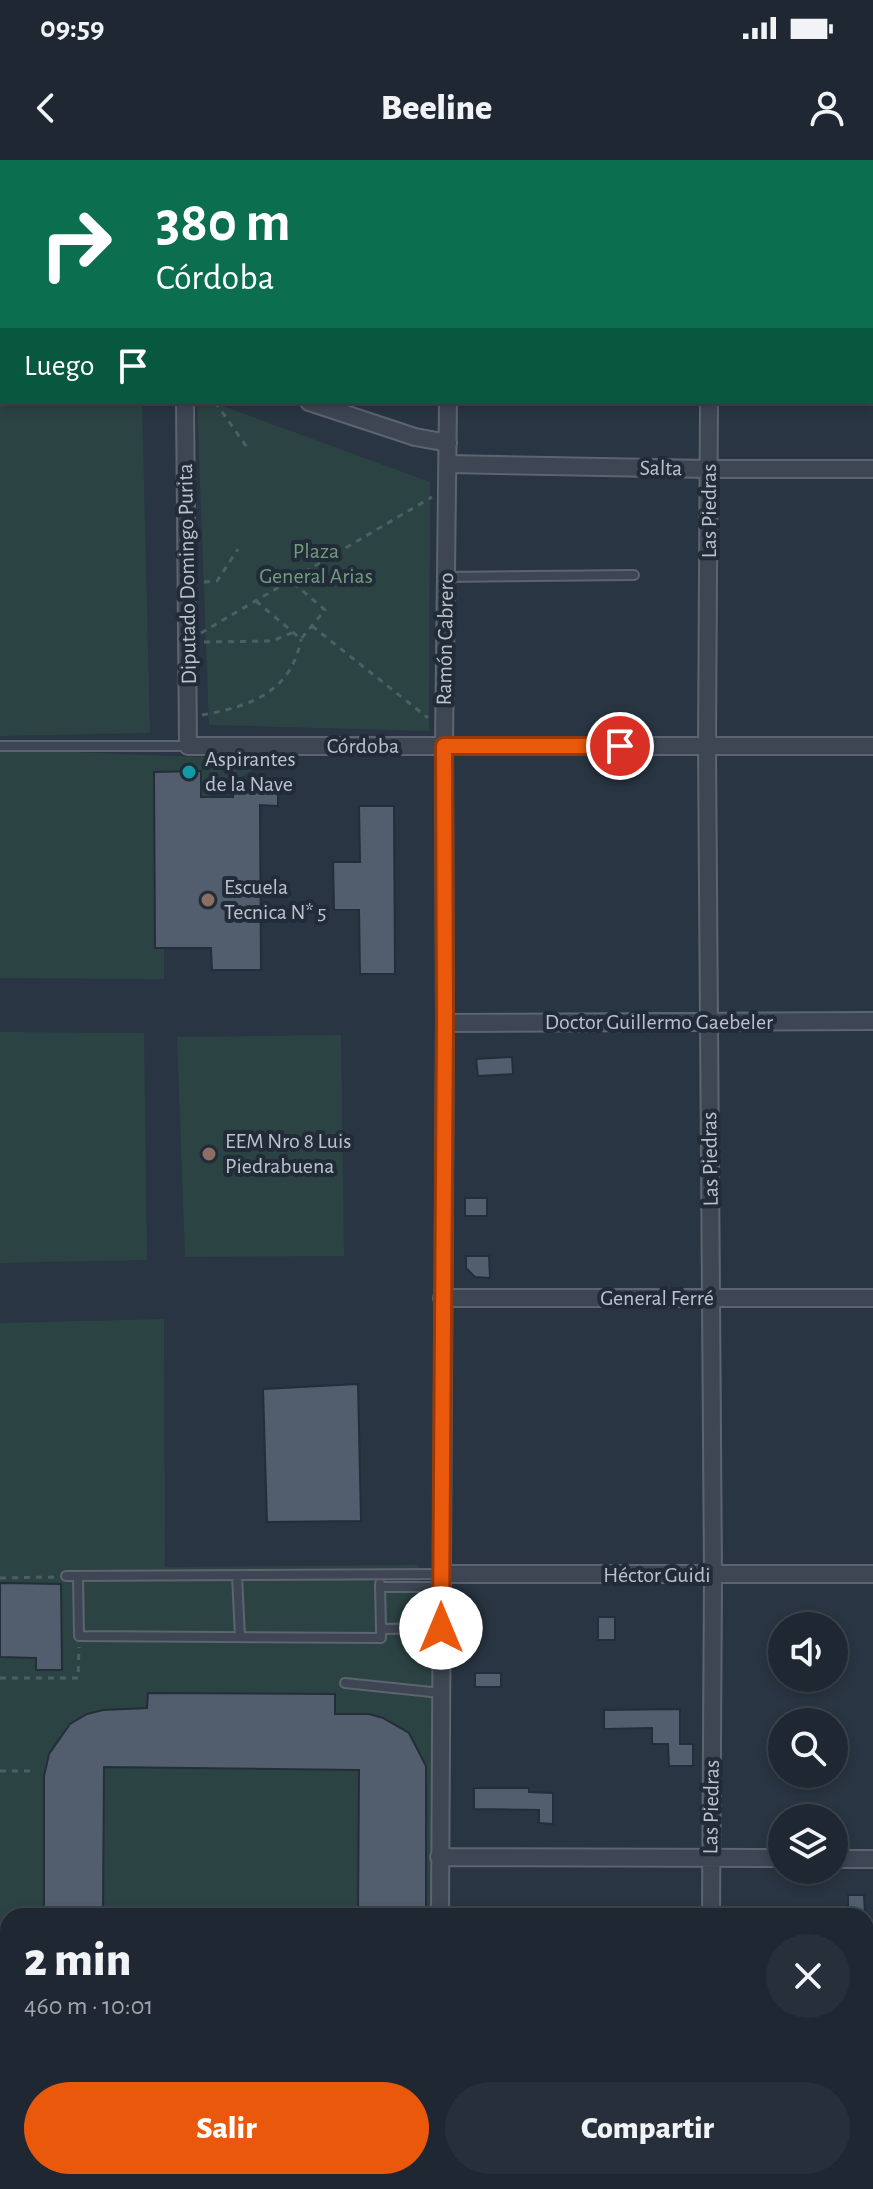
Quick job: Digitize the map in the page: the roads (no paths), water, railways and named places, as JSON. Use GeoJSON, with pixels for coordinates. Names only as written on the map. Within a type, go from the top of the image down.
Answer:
{"type":"FeatureCollection","features":[{"type":"Feature","properties":{"kind":"street","name":"Diputado Domingo Purita"},"geometry":{"type":"LineString","coordinates":[[185,404],[188,746]]}},
{"type":"Feature","properties":{"kind":"street"},"geometry":{"type":"LineString","coordinates":[[315,404],[415,437],[448,443]]}},
{"type":"Feature","properties":{"kind":"street","name":"Ramón Cabrero"},"geometry":{"type":"LineString","coordinates":[[439,1857],[448,404]]}},
{"type":"Feature","properties":{"kind":"street","name":"Las Piedras"},"geometry":{"type":"LineString","coordinates":[[709,404],[707,746],[713,1575],[711,1908]]}},
{"type":"Feature","properties":{"kind":"street","name":"Salta"},"geometry":{"type":"LineString","coordinates":[[448,464],[873,469]]}},
{"type":"Feature","properties":{"kind":"street","name":"Córdoba"},"geometry":{"type":"LineString","coordinates":[[188,746],[444,739],[707,746],[873,746]]}},
{"type":"Feature","properties":{"kind":"street","name":"Doctor Guillermo Gaebeler"},"geometry":{"type":"LineString","coordinates":[[445,1023],[873,1021]]}},
{"type":"Feature","properties":{"kind":"street","name":"General Ferré"},"geometry":{"type":"LineString","coordinates":[[442,1298],[873,1298]]}},
{"type":"Feature","properties":{"kind":"street","name":"Héctor Guidi"},"geometry":{"type":"LineString","coordinates":[[441,1581],[873,1574]]}},
{"type":"Feature","properties":{"kind":"street"},"geometry":{"type":"LineString","coordinates":[[440,1908],[439,1857],[768,1858]]}},
{"type":"Feature","properties":{"kind":"street"},"geometry":{"type":"LineString","coordinates":[[848,1859],[873,1859]]}},
{"type":"Feature","properties":{"kind":"lane"},"geometry":{"type":"LineString","coordinates":[[446,577],[634,575]]}},
{"type":"Feature","properties":{"kind":"lane"},"geometry":{"type":"LineString","coordinates":[[0,746],[188,746]]}},
{"type":"Feature","properties":{"kind":"lane"},"geometry":{"type":"LineString","coordinates":[[78,1576],[79,1636],[381,1638],[380,1575]]}},
{"type":"Feature","properties":{"kind":"lane"},"geometry":{"type":"LineString","coordinates":[[66,1576],[380,1575],[441,1581]]}},
{"type":"Feature","properties":{"kind":"lane"},"geometry":{"type":"LineString","coordinates":[[237,1576],[240,1637]]}},
{"type":"Feature","properties":{"kind":"lane"},"geometry":{"type":"LineString","coordinates":[[380,1587],[441,1581]]}},
{"type":"Feature","properties":{"kind":"lane"},"geometry":{"type":"LineString","coordinates":[[381,1629],[441,1628]]}},
{"type":"Feature","properties":{"kind":"lane"},"geometry":{"type":"LineString","coordinates":[[345,1683],[441,1693]]}},
{"type":"Feature","properties":{"kind":"place","name":"Aspirantes de la Nave"},"geometry":{"type":"Point","coordinates":[189,772]}},
{"type":"Feature","properties":{"kind":"place","name":"Escuela Tecnica N* 5"},"geometry":{"type":"Point","coordinates":[208,900]}},
{"type":"Feature","properties":{"kind":"place","name":"EEM Nro 8 Luis Piedrabuena"},"geometry":{"type":"Point","coordinates":[209,1154]}},
{"type":"Feature","properties":{"kind":"park label","name":"Plaza General Arias"},"geometry":{"type":"Point","coordinates":[316,564]}}]}
